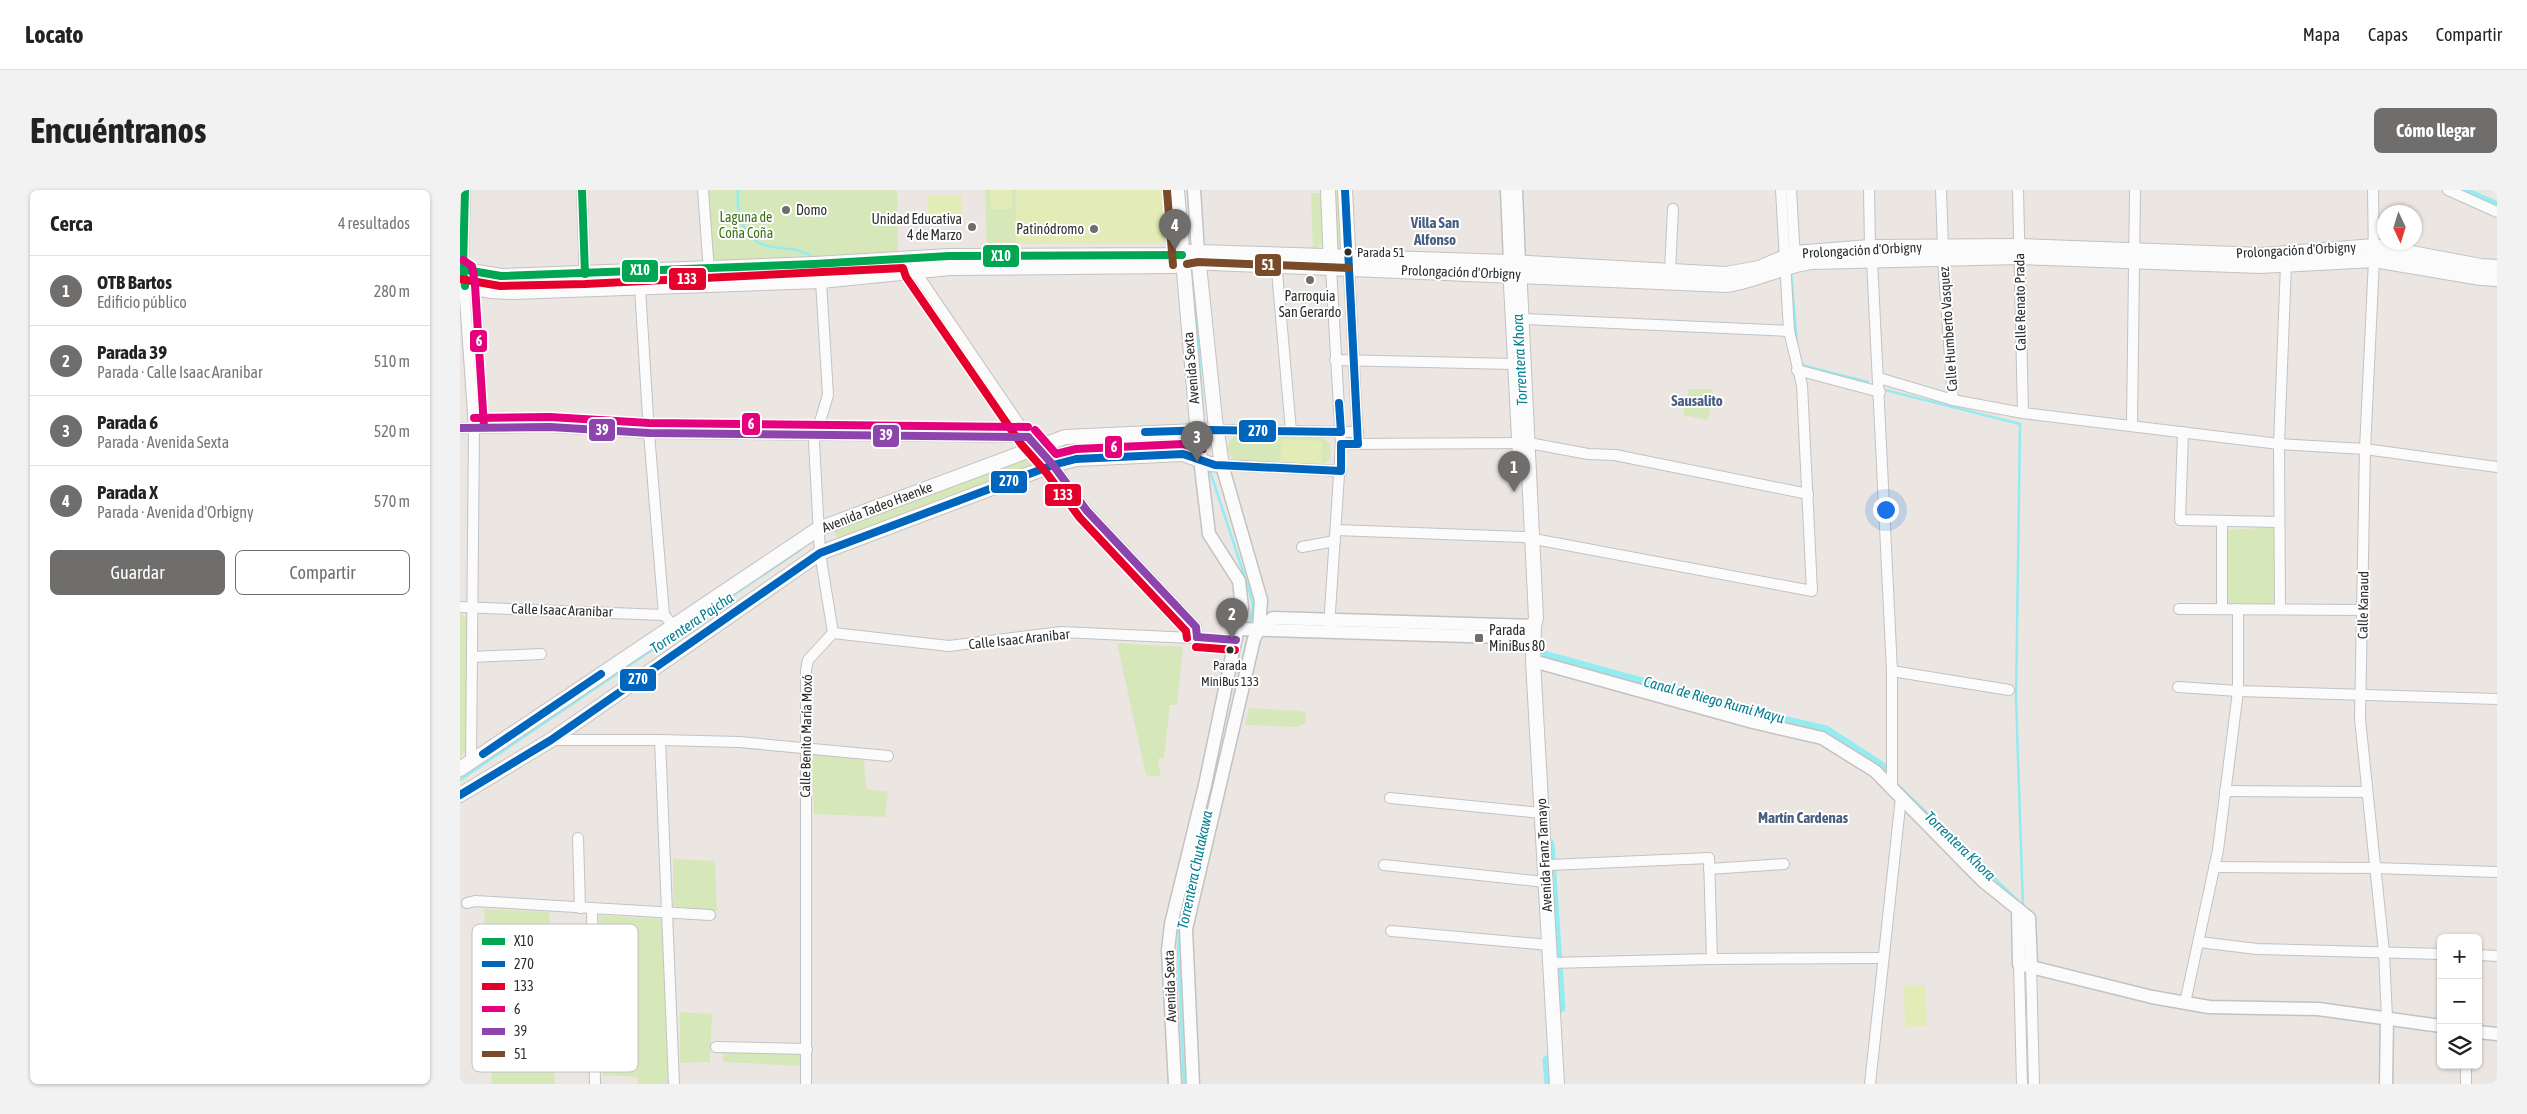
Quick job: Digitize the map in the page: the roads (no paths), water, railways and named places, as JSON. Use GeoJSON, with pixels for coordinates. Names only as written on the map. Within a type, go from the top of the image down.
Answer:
{"type":"FeatureCollection","features":[{"type":"Feature","properties":{"kind":"main road","name":"Avenida Sexta"},"geometry":{"type":"LineString","coordinates":[[1177,190],[1192,258],[1206,430],[1212,463]]}},
{"type":"Feature","properties":{"kind":"main road"},"geometry":{"type":"LineString","coordinates":[[1328,190],[1331,262]]}},
{"type":"Feature","properties":{"kind":"main road"},"geometry":{"type":"LineString","coordinates":[[1345,190],[1349,263]]}},
{"type":"Feature","properties":{"kind":"main road","name":"Prolongación d'Orbigny"},"geometry":{"type":"LineString","coordinates":[[913,265],[950,268],[1192,258],[1737,273],[1790,261],[1871,253],[2019,252],[2134,255],[2374,253],[2497,267]]}},
{"type":"Feature","properties":{"kind":"main road","name":"Prolongación d'Orbigny"},"geometry":{"type":"LineString","coordinates":[[2134,255],[2260,266],[2374,253],[2481,278],[2497,279]]}},
{"type":"Feature","properties":{"kind":"main road","name":"Avenida Sexta"},"geometry":{"type":"LineString","coordinates":[[1192,258],[1206,430],[1212,463]]}},
{"type":"Feature","properties":{"kind":"main road","name":"Prolongación d'Orbigny"},"geometry":{"type":"LineString","coordinates":[[1515,268],[1727,285],[1755,280],[1790,261]]}},
{"type":"Feature","properties":{"kind":"main road"},"geometry":{"type":"LineString","coordinates":[[462,270],[501,276],[710,268],[913,265]]}},
{"type":"Feature","properties":{"kind":"main road"},"geometry":{"type":"LineString","coordinates":[[463,286],[490,291],[512,292],[821,281],[913,265]]}},
{"type":"Feature","properties":{"kind":"main road","name":"Avenida Franz Tamayo"},"geometry":{"type":"LineString","coordinates":[[1515,268],[1523,319],[1529,619],[1533,632],[1541,813],[1557,1084]]}},
{"type":"Feature","properties":{"kind":"main road","name":"Avenida Franz Tamayo"},"geometry":{"type":"LineString","coordinates":[[1515,268],[1514,364],[1524,443]]}},
{"type":"Feature","properties":{"kind":"main road","name":"Avenida Tadeo Haenke"},"geometry":{"type":"LineString","coordinates":[[465,765],[668,620],[818,529],[1032,442],[1065,437],[1206,430]]}},
{"type":"Feature","properties":{"kind":"main road","name":"Avenida Tadeo Haenke"},"geometry":{"type":"LineString","coordinates":[[460,795],[551,740],[820,552],[1053,465],[1076,459],[1183,454],[1212,463]]}},
{"type":"Feature","properties":{"kind":"street"},"geometry":{"type":"LineString","coordinates":[[465,190],[462,270],[474,428],[472,657],[465,765]]}},
{"type":"Feature","properties":{"kind":"street"},"geometry":{"type":"LineString","coordinates":[[582,190],[585,290]]}},
{"type":"Feature","properties":{"kind":"street"},"geometry":{"type":"LineString","coordinates":[[703,190],[710,285]]}},
{"type":"Feature","properties":{"kind":"street","name":"Avenida Sexta"},"geometry":{"type":"LineString","coordinates":[[1192,258],[1194,190]]}},
{"type":"Feature","properties":{"kind":"street","name":"Avenida Franz Tamayo"},"geometry":{"type":"LineString","coordinates":[[1507,190],[1515,268]]}},
{"type":"Feature","properties":{"kind":"street","name":"Avenida Franz Tamayo"},"geometry":{"type":"LineString","coordinates":[[1515,268],[1516,190]]}},
{"type":"Feature","properties":{"kind":"street"},"geometry":{"type":"LineString","coordinates":[[1780,190],[1790,261]]}},
{"type":"Feature","properties":{"kind":"street"},"geometry":{"type":"LineString","coordinates":[[1336,530],[1527,538],[1812,591],[1802,385],[1789,331],[1792,190]]}},
{"type":"Feature","properties":{"kind":"street"},"geometry":{"type":"LineString","coordinates":[[1868,190],[1876,371],[1879,378],[1880,392],[1897,793],[1870,1084]]}},
{"type":"Feature","properties":{"kind":"street","name":"Calle Humberto Vasquez"},"geometry":{"type":"LineString","coordinates":[[1941,190],[1952,400]]}},
{"type":"Feature","properties":{"kind":"street","name":"Calle Renato Prada"},"geometry":{"type":"LineString","coordinates":[[2018,190],[2023,413]]}},
{"type":"Feature","properties":{"kind":"street"},"geometry":{"type":"LineString","coordinates":[[2132,425],[2136,190]]}},
{"type":"Feature","properties":{"kind":"street","name":"Calle Kanaud"},"geometry":{"type":"LineString","coordinates":[[2373,190],[2374,253],[2365,449],[2360,719],[2384,952],[2387,1018]]}},
{"type":"Feature","properties":{"kind":"street"},"geometry":{"type":"LineString","coordinates":[[2448,190],[2497,212]]}},
{"type":"Feature","properties":{"kind":"street"},"geometry":{"type":"LineString","coordinates":[[1670,271],[1673,209]]}},
{"type":"Feature","properties":{"kind":"street"},"geometry":{"type":"LineString","coordinates":[[1275,259],[1291,431]]}},
{"type":"Feature","properties":{"kind":"street"},"geometry":{"type":"LineString","coordinates":[[1329,627],[1341,471],[1341,432],[1335,360],[1331,262]]}},
{"type":"Feature","properties":{"kind":"street"},"geometry":{"type":"LineString","coordinates":[[1349,263],[1352,360],[1358,444]]}},
{"type":"Feature","properties":{"kind":"street"},"geometry":{"type":"LineString","coordinates":[[2280,609],[2279,444],[2286,264]]}},
{"type":"Feature","properties":{"kind":"street"},"geometry":{"type":"LineString","coordinates":[[913,265],[1032,442],[1053,465],[1087,511],[1196,628],[1197,637]]}},
{"type":"Feature","properties":{"kind":"street"},"geometry":{"type":"LineString","coordinates":[[821,281],[828,395],[814,442],[820,552],[833,633]]}},
{"type":"Feature","properties":{"kind":"street"},"geometry":{"type":"LineString","coordinates":[[640,288],[649,433],[668,620]]}},
{"type":"Feature","properties":{"kind":"street"},"geometry":{"type":"LineString","coordinates":[[1523,319],[1789,331]]}},
{"type":"Feature","properties":{"kind":"street"},"geometry":{"type":"LineString","coordinates":[[1335,360],[1514,364]]}},
{"type":"Feature","properties":{"kind":"street"},"geometry":{"type":"LineString","coordinates":[[1797,370],[1880,392]]}},
{"type":"Feature","properties":{"kind":"street"},"geometry":{"type":"LineString","coordinates":[[1879,378],[1952,400],[2023,413],[2279,444],[2365,449],[2497,467]]}},
{"type":"Feature","properties":{"kind":"street"},"geometry":{"type":"LineString","coordinates":[[460,428],[550,427],[649,433],[816,435],[1032,442]]}},
{"type":"Feature","properties":{"kind":"street","name":"Avenida Tadeo Haenke"},"geometry":{"type":"LineString","coordinates":[[1206,430],[1358,432]]}},
{"type":"Feature","properties":{"kind":"street"},"geometry":{"type":"LineString","coordinates":[[2183,432],[2180,520],[2279,522]]}},
{"type":"Feature","properties":{"kind":"street"},"geometry":{"type":"LineString","coordinates":[[1341,444],[1524,443],[1588,454],[1615,455],[1808,494]]}},
{"type":"Feature","properties":{"kind":"street","name":"Avenida Sexta"},"geometry":{"type":"LineString","coordinates":[[1193,1084],[1186,929],[1247,631],[1260,600],[1212,463]]}},
{"type":"Feature","properties":{"kind":"street","name":"Avenida Sexta"},"geometry":{"type":"LineString","coordinates":[[1174,1084],[1168,950],[1172,924],[1254,639],[1247,631],[1239,581],[1209,534],[1212,463]]}},
{"type":"Feature","properties":{"kind":"street","name":"Avenida Tadeo Haenke"},"geometry":{"type":"LineString","coordinates":[[1212,463],[1341,471]]}},
{"type":"Feature","properties":{"kind":"street"},"geometry":{"type":"LineString","coordinates":[[2222,521],[2222,608]]}},
{"type":"Feature","properties":{"kind":"street"},"geometry":{"type":"LineString","coordinates":[[1302,547],[1335,541]]}},
{"type":"Feature","properties":{"kind":"street","name":"Calle Isaac Aranibar"},"geometry":{"type":"LineString","coordinates":[[460,607],[472,606],[668,620]]}},
{"type":"Feature","properties":{"kind":"street"},"geometry":{"type":"LineString","coordinates":[[2179,609],[2362,610]]}},
{"type":"Feature","properties":{"kind":"street"},"geometry":{"type":"LineString","coordinates":[[2185,1003],[2214,868],[2225,790],[2238,691],[2238,609]]}},
{"type":"Feature","properties":{"kind":"street"},"geometry":{"type":"LineString","coordinates":[[1247,631],[1329,627],[1533,632]]}},
{"type":"Feature","properties":{"kind":"street","name":"Calle Isaac Aranibar"},"geometry":{"type":"LineString","coordinates":[[833,633],[949,646],[1061,632],[1197,637],[1247,631]]}},
{"type":"Feature","properties":{"kind":"street","name":"Calle Benito María Moxó"},"geometry":{"type":"LineString","coordinates":[[806,1084],[805,748],[808,660],[833,633]]}},
{"type":"Feature","properties":{"kind":"street"},"geometry":{"type":"LineString","coordinates":[[472,657],[542,654]]}},
{"type":"Feature","properties":{"kind":"street"},"geometry":{"type":"LineString","coordinates":[[1533,661],[1753,722],[1822,738],[1874,771],[1983,881],[2029,918],[2025,964],[2022,1084]]}},
{"type":"Feature","properties":{"kind":"street"},"geometry":{"type":"LineString","coordinates":[[1892,671],[2009,690]]}},
{"type":"Feature","properties":{"kind":"street"},"geometry":{"type":"LineString","coordinates":[[2178,687],[2238,691],[2497,699]]}},
{"type":"Feature","properties":{"kind":"street"},"geometry":{"type":"LineString","coordinates":[[551,740],[660,740],[805,748],[888,756]]}},
{"type":"Feature","properties":{"kind":"street"},"geometry":{"type":"LineString","coordinates":[[660,740],[674,1084]]}},
{"type":"Feature","properties":{"kind":"street"},"geometry":{"type":"LineString","coordinates":[[2225,790],[2367,792]]}},
{"type":"Feature","properties":{"kind":"street"},"geometry":{"type":"LineString","coordinates":[[1390,798],[1541,813]]}},
{"type":"Feature","properties":{"kind":"street"},"geometry":{"type":"LineString","coordinates":[[578,838],[580,908]]}},
{"type":"Feature","properties":{"kind":"street"},"geometry":{"type":"LineString","coordinates":[[1544,867],[1550,865],[1709,858],[1712,959]]}},
{"type":"Feature","properties":{"kind":"street"},"geometry":{"type":"LineString","coordinates":[[1709,869],[1784,864]]}},
{"type":"Feature","properties":{"kind":"street"},"geometry":{"type":"LineString","coordinates":[[1384,865],[1545,882]]}},
{"type":"Feature","properties":{"kind":"street"},"geometry":{"type":"LineString","coordinates":[[2214,868],[2374,868],[2497,872]]}},
{"type":"Feature","properties":{"kind":"street"},"geometry":{"type":"LineString","coordinates":[[467,902],[475,900],[668,914],[710,915]]}},
{"type":"Feature","properties":{"kind":"street"},"geometry":{"type":"LineString","coordinates":[[592,909],[592,924]]}},
{"type":"Feature","properties":{"kind":"street"},"geometry":{"type":"LineString","coordinates":[[1391,931],[1549,946]]}},
{"type":"Feature","properties":{"kind":"street"},"geometry":{"type":"LineString","coordinates":[[2199,942],[2257,949],[2437,954]]}},
{"type":"Feature","properties":{"kind":"street"},"geometry":{"type":"LineString","coordinates":[[2482,955],[2497,956]]}},
{"type":"Feature","properties":{"kind":"street"},"geometry":{"type":"LineString","coordinates":[[1550,963],[1712,959],[1883,958]]}},
{"type":"Feature","properties":{"kind":"street"},"geometry":{"type":"LineString","coordinates":[[2025,964],[2152,997],[2209,1007],[2318,1008],[2437,1025]]}},
{"type":"Feature","properties":{"kind":"street"},"geometry":{"type":"LineString","coordinates":[[2025,964],[2034,1084]]}},
{"type":"Feature","properties":{"kind":"street"},"geometry":{"type":"LineString","coordinates":[[2386,1084],[2387,1018]]}},
{"type":"Feature","properties":{"kind":"street"},"geometry":{"type":"LineString","coordinates":[[2482,1032],[2497,1034]]}},
{"type":"Feature","properties":{"kind":"street"},"geometry":{"type":"LineString","coordinates":[[716,1047],[807,1049]]}},
{"type":"Feature","properties":{"kind":"street"},"geometry":{"type":"LineString","coordinates":[[2466,1069],[2466,1084]]}},
{"type":"Feature","properties":{"kind":"waterway","name":"Torrentera Pajcha"},"geometry":{"type":"LineString","coordinates":[[738,190],[740,218],[748,234],[754,240],[772,247],[796,250],[810,255]]}},
{"type":"Feature","properties":{"kind":"waterway"},"geometry":{"type":"LineString","coordinates":[[2461,190],[2497,206]]}},
{"type":"Feature","properties":{"kind":"waterway"},"geometry":{"type":"LineString","coordinates":[[1788,230],[1789,249]]}},
{"type":"Feature","properties":{"kind":"waterway"},"geometry":{"type":"LineString","coordinates":[[1791,272],[1797,344]]}},
{"type":"Feature","properties":{"kind":"waterway","name":"Torrentera Chutakawa"},"geometry":{"type":"LineString","coordinates":[[1194,279],[1203,415]]}},
{"type":"Feature","properties":{"kind":"waterway"},"geometry":{"type":"LineString","coordinates":[[1799,361],[1805,366],[1868,382]]}},
{"type":"Feature","properties":{"kind":"waterway"},"geometry":{"type":"LineString","coordinates":[[1885,390],[2020,424],[2016,699],[2023,906]]}},
{"type":"Feature","properties":{"kind":"waterway","name":"Torrentera Chutakawa"},"geometry":{"type":"LineString","coordinates":[[1210,471],[1249,590],[1253,606],[1250,624]]}},
{"type":"Feature","properties":{"kind":"waterway","name":"Torrentera Pajcha"},"geometry":{"type":"LineString","coordinates":[[460,780],[800,550]]}},
{"type":"Feature","properties":{"kind":"waterway","name":"Torrentera Chutakawa"},"geometry":{"type":"LineString","coordinates":[[1237,683],[1249,632]]}},
{"type":"Feature","properties":{"kind":"waterway","name":"Canal de Riego Rumi Mayu"},"geometry":{"type":"LineString","coordinates":[[1538,661],[1537,653],[1762,715],[1826,730],[1883,767]]}},
{"type":"Feature","properties":{"kind":"waterway","name":"Torrentera Khora"},"geometry":{"type":"LineString","coordinates":[[1898,785],[2019,902]]}},
{"type":"Feature","properties":{"kind":"waterway"},"geometry":{"type":"LineString","coordinates":[[1550,844],[1561,1008]]}},
{"type":"Feature","properties":{"kind":"waterway","name":"Torrentera Chutakawa"},"geometry":{"type":"LineString","coordinates":[[1184,1084],[1178,949],[1180,927],[1188,892]]}},
{"type":"Feature","properties":{"kind":"waterway","name":"Torrentera Khora"},"geometry":{"type":"LineString","coordinates":[[2026,1048],[2027,1084]]}},
{"type":"Feature","properties":{"kind":"waterway"},"geometry":{"type":"LineString","coordinates":[[1547,1060],[1549,1084]]}},
{"type":"Feature","properties":{"kind":"place","name":"Domo"},"geometry":{"type":"Point","coordinates":[786,210]}},
{"type":"Feature","properties":{"kind":"place","name":"Unidad Educativa 4 de Marzo"},"geometry":{"type":"Point","coordinates":[972,227]}},
{"type":"Feature","properties":{"kind":"place","name":"Patinódromo"},"geometry":{"type":"Point","coordinates":[1094,229]}},
{"type":"Feature","properties":{"kind":"place","name":"Parada X"},"geometry":{"type":"Point","coordinates":[1175,250]}},
{"type":"Feature","properties":{"kind":"place","name":"Parada 51"},"geometry":{"type":"Point","coordinates":[1348,252]}},
{"type":"Feature","properties":{"kind":"place","name":"Parroquia San Gerardo"},"geometry":{"type":"Point","coordinates":[1310,280]}},
{"type":"Feature","properties":{"kind":"place","name":"Parada 6"},"geometry":{"type":"Point","coordinates":[1197,462]}},
{"type":"Feature","properties":{"kind":"place","name":"OTB Bartos"},"geometry":{"type":"Point","coordinates":[1514,492]}},
{"type":"Feature","properties":{"kind":"place","name":"Parada MiniBus 80"},"geometry":{"type":"Point","coordinates":[1479,638]}},
{"type":"Feature","properties":{"kind":"place","name":"Parada 39"},"geometry":{"type":"Point","coordinates":[1232,639]}},
{"type":"Feature","properties":{"kind":"place","name":"Parada MiniBus 133"},"geometry":{"type":"Point","coordinates":[1230,650]}},
{"type":"Feature","properties":{"kind":"district","name":"Villa San Alfonso"},"geometry":{"type":"Point","coordinates":[1435,232]}},
{"type":"Feature","properties":{"kind":"district","name":"Sausalito"},"geometry":{"type":"Point","coordinates":[1697,401]}},
{"type":"Feature","properties":{"kind":"district","name":"Martín Cardenas"},"geometry":{"type":"Point","coordinates":[1803,818]}},
{"type":"Feature","properties":{"kind":"park label","name":"Laguna de Coña Coña"},"geometry":{"type":"Point","coordinates":[746,226]}}]}
